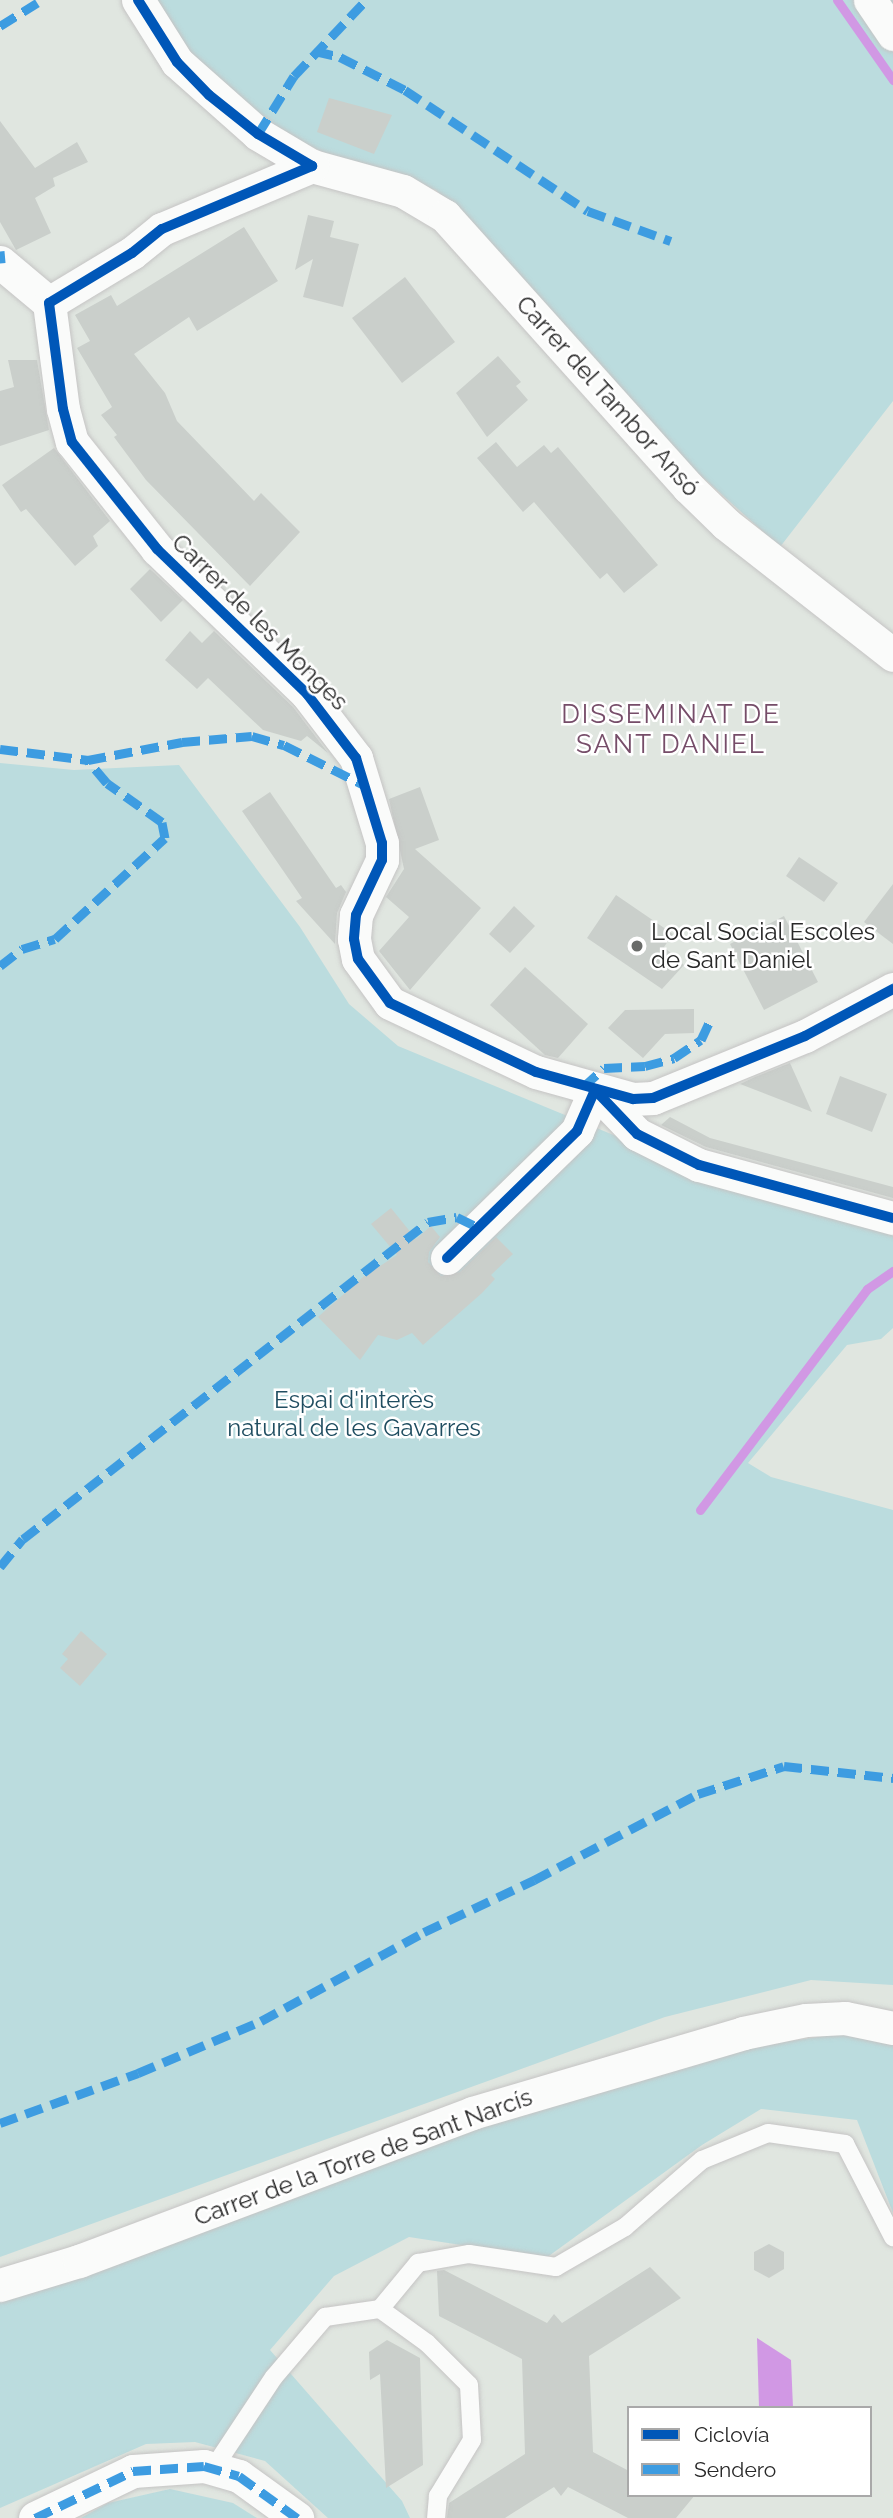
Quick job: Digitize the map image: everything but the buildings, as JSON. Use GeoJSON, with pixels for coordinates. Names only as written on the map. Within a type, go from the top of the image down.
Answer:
{"type":"FeatureCollection","features":[{"type":"Feature","properties":{"kind":"street","name":"Carrer del Tambor Ansó"},"geometry":{"type":"LineString","coordinates":[[138,0],[177,62],[209,95],[258,134],[312,166],[403,191],[445,216],[688,487],[726,524],[893,655]]}},
{"type":"Feature","properties":{"kind":"street"},"geometry":{"type":"LineString","coordinates":[[870,0],[893,34]]}},
{"type":"Feature","properties":{"kind":"street"},"geometry":{"type":"LineString","coordinates":[[1,259],[49,303],[132,253],[162,229],[312,166]]}},
{"type":"Feature","properties":{"kind":"street","name":"Carrer de les Monges"},"geometry":{"type":"LineString","coordinates":[[49,303],[63,410],[72,442],[157,549],[307,694],[356,758],[382,843],[382,860],[356,915],[354,939],[358,959],[390,1003],[421,1020],[536,1072],[633,1100],[653,1098],[805,1035],[893,989]]}},
{"type":"Feature","properties":{"kind":"street"},"geometry":{"type":"LineString","coordinates":[[447,1258],[577,1131],[596,1090],[638,1134],[699,1164],[893,1218]]}},
{"type":"Feature","properties":{"kind":"street","name":"Carrer de la Torre de Sant Narcís"},"geometry":{"type":"LineString","coordinates":[[0,2285],[79,2260],[472,2113],[743,2033],[806,2020],[845,2018],[893,2028]]}},
{"type":"Feature","properties":{"kind":"street"},"geometry":{"type":"LineString","coordinates":[[35,2518],[133,2471],[213,2469],[239,2476],[297,2518]]}},
{"type":"Feature","properties":{"kind":"lane"},"geometry":{"type":"LineString","coordinates":[[213,2469],[274,2377],[324,2317],[380,2309],[418,2263],[469,2254],[556,2267],[625,2227],[702,2160],[768,2133],[845,2144],[893,2237]]}},
{"type":"Feature","properties":{"kind":"lane"},"geometry":{"type":"LineString","coordinates":[[380,2309],[427,2343],[469,2385],[472,2440],[438,2496],[436,2518]]}},
{"type":"Feature","properties":{"kind":"green space"},"geometry":{"type":"Polygon","coordinates":[[[138,0],[893,0],[893,401],[780,547],[677,454],[526,284],[436,190],[346,163],[263,124],[138,0]]]}},
{"type":"Feature","properties":{"kind":"green space","name":"Espai d'interès natural de les Gavarres"},"geometry":{"type":"Polygon","coordinates":[[[0,763],[74,770],[179,765],[300,927],[349,1004],[398,1046],[691,1167],[893,1222],[893,1328],[881,1339],[847,1345],[748,1463],[771,1477],[893,1510],[893,1985],[811,1980],[665,2017],[0,2257],[0,763]]]}},
{"type":"Feature","properties":{"kind":"green space"},"geometry":{"type":"Polygon","coordinates":[[[846,2033],[893,2043],[893,2213],[857,2120],[761,2109],[702,2145],[546,2258],[409,2237],[334,2276],[270,2350],[402,2501],[410,2518],[328,2518],[265,2461],[195,2442],[146,2444],[0,2508],[0,2301],[485,2124],[762,2045],[846,2033]]]}},
{"type":"Feature","properties":{"kind":"green space"},"geometry":{"type":"Polygon","coordinates":[[[170,2489],[233,2503],[257,2518],[81,2518],[108,2503],[170,2489]]]}},
{"type":"Feature","properties":{"kind":"shaded area"},"geometry":{"type":"Polygon","coordinates":[[[757,2338],[791,2360],[793,2406],[759,2406],[757,2338]]]}},
{"type":"Feature","properties":{"kind":"waterway"},"geometry":{"type":"LineString","coordinates":[[837,0],[893,80]]}},
{"type":"Feature","properties":{"kind":"waterway"},"geometry":{"type":"LineString","coordinates":[[700,1510],[867,1289],[893,1271]]}},
{"type":"Feature","properties":{"kind":"marked path"},"geometry":{"type":"LineString","coordinates":[[258,134],[294,76],[366,0]]}},
{"type":"Feature","properties":{"kind":"marked path"},"geometry":{"type":"LineString","coordinates":[[0,26],[37,3]]}},
{"type":"Feature","properties":{"kind":"marked path"},"geometry":{"type":"LineString","coordinates":[[315,51],[340,57],[405,90],[588,211],[671,241]]}},
{"type":"Feature","properties":{"kind":"marked path"},"geometry":{"type":"LineString","coordinates":[[0,251],[1,263]]}},
{"type":"Feature","properties":{"kind":"marked path"},"geometry":{"type":"LineString","coordinates":[[0,749],[88,760],[182,742],[252,736],[284,745],[364,785]]}},
{"type":"Feature","properties":{"kind":"marked path"},"geometry":{"type":"LineString","coordinates":[[0,966],[22,949],[55,939],[165,838],[162,822],[107,783],[88,760]]}},
{"type":"Feature","properties":{"kind":"marked path"},"geometry":{"type":"LineString","coordinates":[[583,1087],[604,1068],[645,1066],[674,1058],[701,1040],[711,1019]]}},
{"type":"Feature","properties":{"kind":"marked path"},"geometry":{"type":"LineString","coordinates":[[0,1567],[23,1539],[428,1222],[457,1217],[480,1228]]}},
{"type":"Feature","properties":{"kind":"marked path"},"geometry":{"type":"LineString","coordinates":[[0,2123],[138,2073],[261,2021],[424,1932],[534,1880],[698,1794],[784,1766],[893,1778]]}},
{"type":"Feature","properties":{"kind":"marked path"},"geometry":{"type":"LineString","coordinates":[[35,2518],[133,2471],[204,2466],[239,2476],[297,2518]]}},
{"type":"Feature","properties":{"kind":"cycle path"},"geometry":{"type":"LineString","coordinates":[[138,0],[177,62],[209,95],[258,134],[312,166]]}},
{"type":"Feature","properties":{"kind":"cycle path"},"geometry":{"type":"LineString","coordinates":[[49,303],[132,253],[162,229],[312,166]]}},
{"type":"Feature","properties":{"kind":"cycle path"},"geometry":{"type":"LineString","coordinates":[[49,303],[63,409],[72,442],[157,549],[307,694],[356,758],[382,843],[382,860],[356,915],[354,939],[358,959],[390,1003],[536,1072],[633,1099],[653,1098],[805,1036],[893,989]]}},
{"type":"Feature","properties":{"kind":"cycle path"},"geometry":{"type":"LineString","coordinates":[[595,1090],[637,1134],[699,1165],[893,1218]]}},
{"type":"Feature","properties":{"kind":"cycle path"},"geometry":{"type":"LineString","coordinates":[[447,1258],[577,1131],[595,1090]]}},
{"type":"Feature","properties":{"kind":"place","name":"Local Social Escoles de Sant Daniel"},"geometry":{"type":"Point","coordinates":[637,946]}},
{"type":"Feature","properties":{"kind":"district","name":"DISSEMINAT DE SANT DANIEL"},"geometry":{"type":"Point","coordinates":[671,730]}}]}
